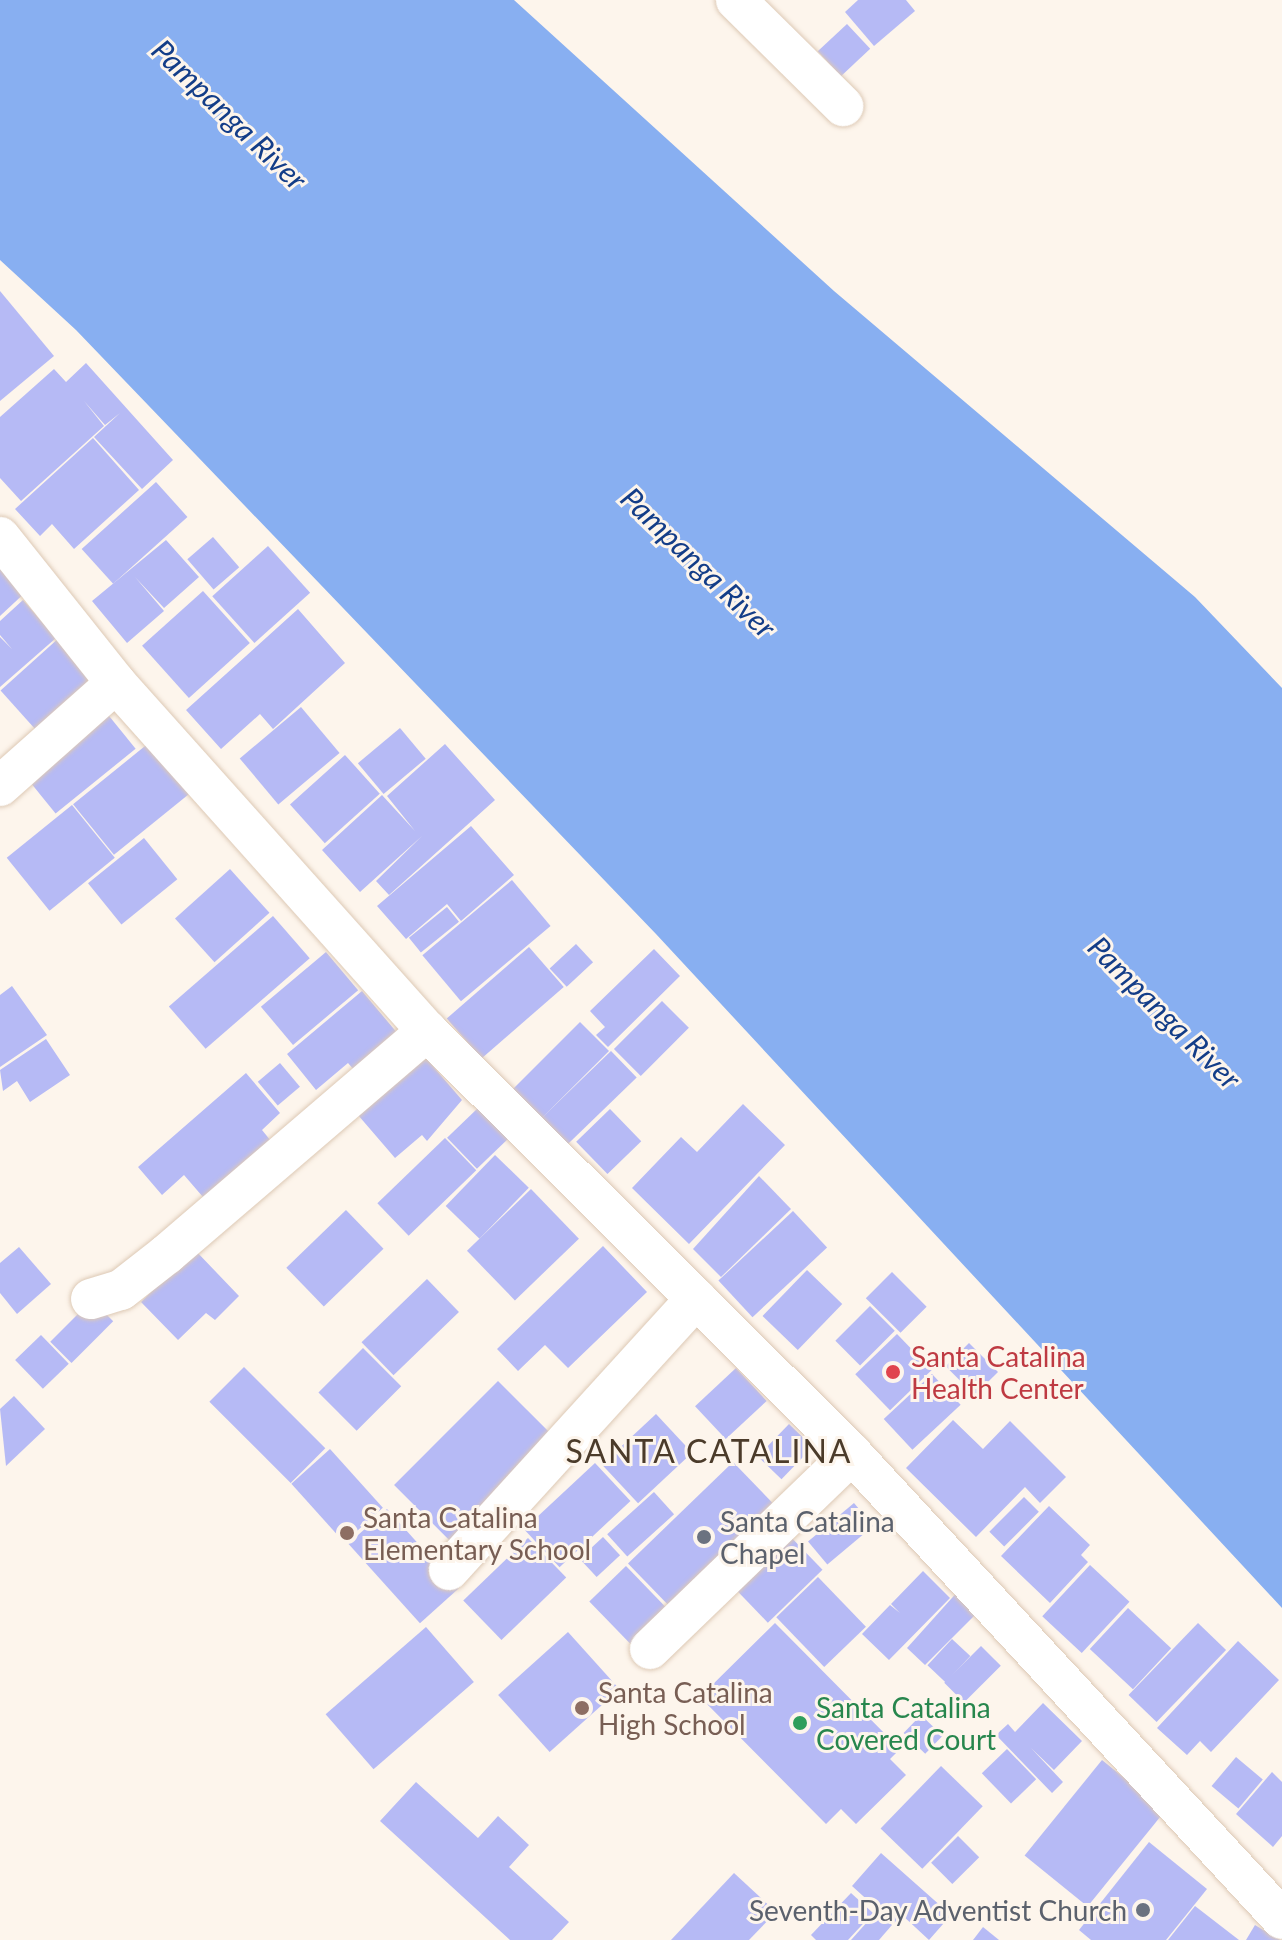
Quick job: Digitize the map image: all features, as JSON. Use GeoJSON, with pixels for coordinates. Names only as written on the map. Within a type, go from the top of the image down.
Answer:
{"type":"FeatureCollection","features":[{"type":"Feature","properties":{"kind":"street"},"geometry":{"type":"LineString","coordinates":[[736,0],[843,106]]}},
{"type":"Feature","properties":{"kind":"street"},"geometry":{"type":"LineString","coordinates":[[0,537],[116,683],[427,1031],[852,1454],[1282,1919]]}},
{"type":"Feature","properties":{"kind":"street"},"geometry":{"type":"LineString","coordinates":[[0,786],[116,683]]}},
{"type":"Feature","properties":{"kind":"street"},"geometry":{"type":"LineString","coordinates":[[91,1299],[121,1290],[167,1254],[427,1031]]}},
{"type":"Feature","properties":{"kind":"street"},"geometry":{"type":"LineString","coordinates":[[449,1570],[696,1299]]}},
{"type":"Feature","properties":{"kind":"street"},"geometry":{"type":"LineString","coordinates":[[650,1649],[852,1454]]}},
{"type":"Feature","properties":{"kind":"water","name":"Pampanga River"},"geometry":{"type":"Polygon","coordinates":[[[0,0],[514,0],[834,291],[1195,597],[1282,688],[1282,1608],[656,934],[76,330],[0,260],[0,0]]]}},
{"type":"Feature","properties":{"kind":"building"},"geometry":{"type":"Polygon","coordinates":[[[858,0],[906,0],[915,11],[874,46],[845,12],[858,0]]]}},
{"type":"Feature","properties":{"kind":"building"},"geometry":{"type":"Polygon","coordinates":[[[847,24],[870,49],[841,76],[818,51],[847,24]]]}},
{"type":"Feature","properties":{"kind":"building"},"geometry":{"type":"Polygon","coordinates":[[[0,291],[54,356],[0,401],[0,291]]]}},
{"type":"Feature","properties":{"kind":"building"},"geometry":{"type":"Polygon","coordinates":[[[86,363],[173,460],[142,489],[94,437],[120,413],[105,425],[84,401],[104,426],[21,501],[0,478],[0,417],[54,369],[66,382],[86,363]]]}},
{"type":"Feature","properties":{"kind":"building"},"geometry":{"type":"Polygon","coordinates":[[[93,438],[139,490],[74,549],[52,524],[40,536],[15,509],[93,438]]]}},
{"type":"Feature","properties":{"kind":"building"},"geometry":{"type":"Polygon","coordinates":[[[156,482],[187,517],[113,584],[82,549],[156,482]]]}},
{"type":"Feature","properties":{"kind":"building"},"geometry":{"type":"Polygon","coordinates":[[[213,537],[239,567],[214,589],[187,559],[213,537]]]}},
{"type":"Feature","properties":{"kind":"building"},"geometry":{"type":"Polygon","coordinates":[[[166,540],[199,577],[164,608],[135,577],[164,611],[127,643],[92,601],[166,540]]]}},
{"type":"Feature","properties":{"kind":"building"},"geometry":{"type":"Polygon","coordinates":[[[268,546],[310,593],[254,643],[212,596],[268,546]]]}},
{"type":"Feature","properties":{"kind":"building"},"geometry":{"type":"Polygon","coordinates":[[[0,555],[29,589],[0,616],[0,555]]]}},
{"type":"Feature","properties":{"kind":"building"},"geometry":{"type":"Polygon","coordinates":[[[203,591],[250,643],[189,698],[142,646],[203,591]]]}},
{"type":"Feature","properties":{"kind":"building"},"geometry":{"type":"Polygon","coordinates":[[[23,600],[56,638],[0,687],[0,637],[12,649],[0,635],[0,621],[23,600]]]}},
{"type":"Feature","properties":{"kind":"building"},"geometry":{"type":"Polygon","coordinates":[[[298,609],[345,663],[273,729],[260,714],[221,749],[186,710],[298,609]]]}},
{"type":"Feature","properties":{"kind":"building"},"geometry":{"type":"Polygon","coordinates":[[[60,637],[99,681],[40,734],[1,691],[60,637]]]}},
{"type":"Feature","properties":{"kind":"building"},"geometry":{"type":"Polygon","coordinates":[[[101,706],[136,749],[56,814],[21,771],[101,706]]]}},
{"type":"Feature","properties":{"kind":"building"},"geometry":{"type":"Polygon","coordinates":[[[301,707],[340,753],[278,804],[240,758],[301,707]]]}},
{"type":"Feature","properties":{"kind":"building"},"geometry":{"type":"Polygon","coordinates":[[[400,728],[426,759],[384,794],[358,763],[400,728]]]}},
{"type":"Feature","properties":{"kind":"building"},"geometry":{"type":"Polygon","coordinates":[[[150,742],[191,793],[114,855],[73,804],[150,742]]]}},
{"type":"Feature","properties":{"kind":"building"},"geometry":{"type":"Polygon","coordinates":[[[445,744],[495,800],[389,895],[376,881],[422,836],[360,892],[322,850],[382,795],[415,831],[387,796],[445,744]]]}},
{"type":"Feature","properties":{"kind":"building"},"geometry":{"type":"Polygon","coordinates":[[[345,755],[380,794],[325,843],[290,805],[345,755]]]}},
{"type":"Feature","properties":{"kind":"building"},"geometry":{"type":"Polygon","coordinates":[[[72,805],[115,858],[50,911],[7,858],[72,805]]]}},
{"type":"Feature","properties":{"kind":"building"},"geometry":{"type":"Polygon","coordinates":[[[471,826],[514,875],[461,921],[447,904],[406,939],[377,906],[471,826]]]}},
{"type":"Feature","properties":{"kind":"building"},"geometry":{"type":"Polygon","coordinates":[[[144,838],[177,879],[121,924],[88,883],[144,838]]]}},
{"type":"Feature","properties":{"kind":"building"},"geometry":{"type":"Polygon","coordinates":[[[230,869],[269,913],[214,962],[175,919],[230,869]]]}},
{"type":"Feature","properties":{"kind":"building"},"geometry":{"type":"Polygon","coordinates":[[[512,880],[551,926],[461,1001],[422,955],[512,880]]]}},
{"type":"Feature","properties":{"kind":"building"},"geometry":{"type":"Polygon","coordinates":[[[447,907],[459,922],[421,953],[409,938],[447,907]]]}},
{"type":"Feature","properties":{"kind":"building"},"geometry":{"type":"Polygon","coordinates":[[[273,916],[310,958],[206,1049],[169,1007],[273,916]]]}},
{"type":"Feature","properties":{"kind":"building"},"geometry":{"type":"Polygon","coordinates":[[[576,944],[593,962],[567,987],[550,969],[576,944]]]}},
{"type":"Feature","properties":{"kind":"building"},"geometry":{"type":"Polygon","coordinates":[[[529,947],[564,987],[482,1059],[447,1019],[529,947]]]}},
{"type":"Feature","properties":{"kind":"building"},"geometry":{"type":"Polygon","coordinates":[[[654,949],[680,976],[608,1047],[596,1035],[605,1027],[590,1011],[654,949]]]}},
{"type":"Feature","properties":{"kind":"building"},"geometry":{"type":"Polygon","coordinates":[[[326,952],[358,990],[293,1045],[261,1007],[326,952]]]}},
{"type":"Feature","properties":{"kind":"building"},"geometry":{"type":"Polygon","coordinates":[[[12,986],[47,1035],[0,1067],[0,995],[12,986]]]}},
{"type":"Feature","properties":{"kind":"building"},"geometry":{"type":"Polygon","coordinates":[[[362,991],[404,1041],[361,1078],[348,1063],[316,1090],[287,1054],[362,991]]]}},
{"type":"Feature","properties":{"kind":"building"},"geometry":{"type":"Polygon","coordinates":[[[662,1001],[689,1028],[641,1076],[614,1049],[662,1001]]]}},
{"type":"Feature","properties":{"kind":"building"},"geometry":{"type":"Polygon","coordinates":[[[580,1022],[609,1051],[536,1124],[507,1095],[580,1022]]]}},
{"type":"Feature","properties":{"kind":"building"},"geometry":{"type":"Polygon","coordinates":[[[46,1039],[70,1075],[30,1102],[17,1081],[3,1091],[0,1070],[46,1039]]]}},
{"type":"Feature","properties":{"kind":"building"},"geometry":{"type":"Polygon","coordinates":[[[611,1051],[637,1078],[561,1151],[535,1124],[611,1051]]]}},
{"type":"Feature","properties":{"kind":"building"},"geometry":{"type":"Polygon","coordinates":[[[425,1057],[462,1100],[427,1141],[422,1135],[395,1158],[358,1115],[425,1057]]]}},
{"type":"Feature","properties":{"kind":"building"},"geometry":{"type":"Polygon","coordinates":[[[280,1063],[300,1087],[278,1105],[258,1082],[280,1063]]]}},
{"type":"Feature","properties":{"kind":"building"},"geometry":{"type":"Polygon","coordinates":[[[246,1073],[280,1113],[262,1130],[275,1146],[209,1204],[184,1175],[162,1195],[138,1167],[246,1073]]]}},
{"type":"Feature","properties":{"kind":"building"},"geometry":{"type":"Polygon","coordinates":[[[743,1104],[785,1145],[689,1244],[632,1188],[681,1137],[697,1152],[743,1104]]]}},
{"type":"Feature","properties":{"kind":"building"},"geometry":{"type":"Polygon","coordinates":[[[478,1108],[508,1139],[477,1169],[447,1138],[478,1108]]]}},
{"type":"Feature","properties":{"kind":"building"},"geometry":{"type":"Polygon","coordinates":[[[610,1109],[641,1141],[607,1174],[576,1142],[610,1109]]]}},
{"type":"Feature","properties":{"kind":"building"},"geometry":{"type":"Polygon","coordinates":[[[445,1138],[476,1170],[409,1236],[377,1203],[445,1138]]]}},
{"type":"Feature","properties":{"kind":"building"},"geometry":{"type":"Polygon","coordinates":[[[495,1155],[529,1188],[479,1239],[446,1206],[495,1155]]]}},
{"type":"Feature","properties":{"kind":"building"},"geometry":{"type":"Polygon","coordinates":[[[759,1176],[791,1209],[721,1277],[693,1249],[759,1176]]]}},
{"type":"Feature","properties":{"kind":"building"},"geometry":{"type":"Polygon","coordinates":[[[531,1189],[579,1239],[515,1300],[467,1251],[531,1189]]]}},
{"type":"Feature","properties":{"kind":"building"},"geometry":{"type":"Polygon","coordinates":[[[346,1210],[384,1249],[324,1307],[286,1268],[346,1210]]]}},
{"type":"Feature","properties":{"kind":"building"},"geometry":{"type":"Polygon","coordinates":[[[793,1211],[827,1248],[753,1317],[718,1281],[793,1211]]]}},
{"type":"Feature","properties":{"kind":"building"},"geometry":{"type":"Polygon","coordinates":[[[603,1246],[647,1292],[568,1368],[545,1345],[518,1371],[497,1349],[603,1246]]]}},
{"type":"Feature","properties":{"kind":"building"},"geometry":{"type":"Polygon","coordinates":[[[19,1247],[51,1284],[17,1314],[0,1293],[0,1263],[19,1247]]]}},
{"type":"Feature","properties":{"kind":"building"},"geometry":{"type":"Polygon","coordinates":[[[194,1249],[239,1296],[215,1320],[206,1313],[178,1340],[141,1302],[194,1249]]]}},
{"type":"Feature","properties":{"kind":"building"},"geometry":{"type":"Polygon","coordinates":[[[807,1270],[842,1304],[798,1350],[763,1316],[807,1270]]]}},
{"type":"Feature","properties":{"kind":"building"},"geometry":{"type":"Polygon","coordinates":[[[892,1272],[927,1307],[900,1333],[866,1298],[892,1272]]]}},
{"type":"Feature","properties":{"kind":"building"},"geometry":{"type":"Polygon","coordinates":[[[427,1279],[459,1312],[393,1375],[362,1342],[427,1279]]]}},
{"type":"Feature","properties":{"kind":"building"},"geometry":{"type":"Polygon","coordinates":[[[92,1300],[113,1321],[71,1363],[50,1342],[92,1300]]]}},
{"type":"Feature","properties":{"kind":"building"},"geometry":{"type":"Polygon","coordinates":[[[870,1306],[895,1331],[860,1365],[835,1341],[870,1306]]]}},
{"type":"Feature","properties":{"kind":"building","name":"Santa Catalina Health Center"},"geometry":{"type":"Polygon","coordinates":[[[897,1334],[932,1370],[890,1410],[855,1374],[897,1334]]]}},
{"type":"Feature","properties":{"kind":"building"},"geometry":{"type":"Polygon","coordinates":[[[41,1335],[69,1364],[43,1389],[15,1360],[41,1335]]]}},
{"type":"Feature","properties":{"kind":"building"},"geometry":{"type":"Polygon","coordinates":[[[969,1343],[998,1372],[975,1395],[946,1366],[969,1343]]]}},
{"type":"Feature","properties":{"kind":"building"},"geometry":{"type":"Polygon","coordinates":[[[363,1348],[401,1386],[357,1431],[318,1393],[363,1348]]]}},
{"type":"Feature","properties":{"kind":"building"},"geometry":{"type":"Polygon","coordinates":[[[244,1367],[325,1448],[291,1483],[209,1402],[244,1367]]]}},
{"type":"Feature","properties":{"kind":"building"},"geometry":{"type":"Polygon","coordinates":[[[736,1368],[767,1401],[726,1439],[695,1406],[736,1368]]]}},
{"type":"Feature","properties":{"kind":"building"},"geometry":{"type":"Polygon","coordinates":[[[932,1374],[961,1405],[912,1450],[884,1419],[932,1374]]]}},
{"type":"Feature","properties":{"kind":"building"},"geometry":{"type":"Polygon","coordinates":[[[498,1381],[562,1445],[458,1549],[394,1485],[498,1381]]]}},
{"type":"Feature","properties":{"kind":"building"},"geometry":{"type":"Polygon","coordinates":[[[14,1396],[45,1429],[6,1466],[0,1409],[14,1396]]]}},
{"type":"Feature","properties":{"kind":"building"},"geometry":{"type":"Polygon","coordinates":[[[656,1414],[692,1453],[638,1503],[602,1464],[656,1414]]]}},
{"type":"Feature","properties":{"kind":"building"},"geometry":{"type":"Polygon","coordinates":[[[953,1420],[983,1449],[1010,1421],[1066,1477],[1040,1503],[1025,1487],[976,1537],[906,1468],[953,1420]]]}},
{"type":"Feature","properties":{"kind":"building"},"geometry":{"type":"Polygon","coordinates":[[[789,1424],[813,1447],[781,1479],[758,1456],[789,1424]]]}},
{"type":"Feature","properties":{"kind":"building"},"geometry":{"type":"Polygon","coordinates":[[[330,1449],[383,1508],[344,1543],[291,1484],[330,1449]]]}},
{"type":"Feature","properties":{"kind":"building","name":"Santa Catalina Chapel"},"geometry":{"type":"Polygon","coordinates":[[[733,1462],[780,1510],[675,1612],[628,1563],[733,1462]]]}},
{"type":"Feature","properties":{"kind":"building"},"geometry":{"type":"Polygon","coordinates":[[[595,1463],[630,1501],[560,1567],[524,1529],[595,1463]]]}},
{"type":"Feature","properties":{"kind":"building"},"geometry":{"type":"Polygon","coordinates":[[[654,1492],[674,1514],[627,1556],[607,1534],[654,1492]]]}},
{"type":"Feature","properties":{"kind":"building"},"geometry":{"type":"Polygon","coordinates":[[[1024,1497],[1039,1512],[1004,1546],[989,1532],[1024,1497]]]}},
{"type":"Feature","properties":{"kind":"building"},"geometry":{"type":"Polygon","coordinates":[[[854,1503],[873,1526],[827,1565],[808,1542],[854,1503]]]}},
{"type":"Feature","properties":{"kind":"building"},"geometry":{"type":"Polygon","coordinates":[[[1049,1506],[1090,1545],[1081,1555],[1088,1562],[1050,1603],[1001,1556],[1049,1506]]]}},
{"type":"Feature","properties":{"kind":"building"},"geometry":{"type":"Polygon","coordinates":[[[387,1509],[459,1589],[420,1623],[348,1544],[387,1509]]]}},
{"type":"Feature","properties":{"kind":"building"},"geometry":{"type":"Polygon","coordinates":[[[785,1531],[823,1570],[768,1623],[730,1584],[785,1531]]]}},
{"type":"Feature","properties":{"kind":"building"},"geometry":{"type":"Polygon","coordinates":[[[603,1537],[620,1555],[597,1577],[580,1559],[603,1537]]]}},
{"type":"Feature","properties":{"kind":"building"},"geometry":{"type":"Polygon","coordinates":[[[528,1538],[566,1578],[501,1640],[463,1601],[528,1538]]]}},
{"type":"Feature","properties":{"kind":"building"},"geometry":{"type":"Polygon","coordinates":[[[1090,1565],[1129,1602],[1082,1653],[1042,1616],[1090,1565]]]}},
{"type":"Feature","properties":{"kind":"building"},"geometry":{"type":"Polygon","coordinates":[[[626,1566],[667,1608],[630,1644],[589,1601],[626,1566]]]}},
{"type":"Feature","properties":{"kind":"building"},"geometry":{"type":"Polygon","coordinates":[[[923,1571],[950,1598],[889,1660],[862,1634],[890,1605],[900,1613],[891,1604],[923,1571]]]}},
{"type":"Feature","properties":{"kind":"building"},"geometry":{"type":"Polygon","coordinates":[[[818,1577],[866,1627],[824,1667],[776,1617],[818,1577]]]}},
{"type":"Feature","properties":{"kind":"building"},"geometry":{"type":"Polygon","coordinates":[[[960,1589],[981,1609],[925,1665],[907,1648],[960,1589]]]}},
{"type":"Feature","properties":{"kind":"building"},"geometry":{"type":"Polygon","coordinates":[[[1128,1608],[1171,1648],[1133,1689],[1090,1649],[1128,1608]]]}},
{"type":"Feature","properties":{"kind":"building","name":"Santa Catalina Covered Court"},"geometry":{"type":"Polygon","coordinates":[[[775,1623],[900,1749],[890,1759],[906,1775],[856,1824],[841,1809],[826,1824],[700,1697],[775,1623]]]}},
{"type":"Feature","properties":{"kind":"building"},"geometry":{"type":"Polygon","coordinates":[[[1198,1623],[1226,1650],[1157,1722],[1129,1695],[1198,1623]]]}},
{"type":"Feature","properties":{"kind":"building"},"geometry":{"type":"Polygon","coordinates":[[[426,1627],[474,1682],[374,1769],[326,1714],[426,1627]]]}},
{"type":"Feature","properties":{"kind":"building"},"geometry":{"type":"Polygon","coordinates":[[[568,1632],[620,1689],[550,1752],[498,1695],[568,1632]]]}},
{"type":"Feature","properties":{"kind":"building"},"geometry":{"type":"Polygon","coordinates":[[[952,1639],[970,1656],[946,1682],[927,1665],[952,1639]]]}},
{"type":"Feature","properties":{"kind":"building"},"geometry":{"type":"Polygon","coordinates":[[[1238,1641],[1279,1680],[1211,1752],[1200,1741],[1187,1755],[1157,1728],[1238,1641]]]}},
{"type":"Feature","properties":{"kind":"building"},"geometry":{"type":"Polygon","coordinates":[[[981,1646],[1001,1666],[964,1703],[944,1683],[981,1646]]]}},
{"type":"Feature","properties":{"kind":"building"},"geometry":{"type":"Polygon","coordinates":[[[1043,1703],[1082,1741],[1054,1770],[1031,1748],[1063,1782],[1052,1793],[996,1735],[1008,1724],[1015,1732],[1043,1703]]]}},
{"type":"Feature","properties":{"kind":"building"},"geometry":{"type":"Polygon","coordinates":[[[921,1715],[943,1736],[925,1754],[904,1733],[921,1715]]]}},
{"type":"Feature","properties":{"kind":"building"},"geometry":{"type":"Polygon","coordinates":[[[1007,1749],[1036,1779],[1011,1804],[982,1773],[1007,1749]]]}},
{"type":"Feature","properties":{"kind":"building"},"geometry":{"type":"Polygon","coordinates":[[[1236,1757],[1263,1779],[1238,1809],[1212,1786],[1236,1757]]]}},
{"type":"Feature","properties":{"kind":"building"},"geometry":{"type":"Polygon","coordinates":[[[1102,1760],[1165,1811],[1088,1907],[1025,1856],[1102,1760]]]}},
{"type":"Feature","properties":{"kind":"building"},"geometry":{"type":"Polygon","coordinates":[[[941,1766],[983,1806],[922,1869],[881,1829],[941,1766]]]}},
{"type":"Feature","properties":{"kind":"building"},"geometry":{"type":"Polygon","coordinates":[[[1272,1772],[1282,1782],[1282,1836],[1273,1847],[1236,1814],[1272,1772]]]}},
{"type":"Feature","properties":{"kind":"building"},"geometry":{"type":"Polygon","coordinates":[[[416,1782],[478,1838],[498,1816],[529,1845],[509,1867],[569,1922],[552,1940],[510,1940],[380,1821],[416,1782]]]}},
{"type":"Feature","properties":{"kind":"building"},"geometry":{"type":"Polygon","coordinates":[[[958,1836],[979,1857],[952,1884],[931,1863],[958,1836]]]}},
{"type":"Feature","properties":{"kind":"building","name":"Seventh-Day Adventist Church"},"geometry":{"type":"Polygon","coordinates":[[[1149,1842],[1207,1889],[1166,1940],[1091,1940],[1079,1930],[1149,1842]]]}},
{"type":"Feature","properties":{"kind":"building"},"geometry":{"type":"Polygon","coordinates":[[[881,1853],[951,1915],[929,1940],[902,1915],[894,1924],[852,1886],[881,1853]]]}},
{"type":"Feature","properties":{"kind":"building"},"geometry":{"type":"Polygon","coordinates":[[[734,1873],[776,1912],[749,1940],[671,1940],[734,1873]]]}},
{"type":"Feature","properties":{"kind":"building"},"geometry":{"type":"Polygon","coordinates":[[[851,1893],[873,1913],[848,1940],[816,1940],[811,1935],[851,1893]]]}},
{"type":"Feature","properties":{"kind":"building"},"geometry":{"type":"Polygon","coordinates":[[[1195,1906],[1239,1940],[1168,1940],[1195,1906]]]}},
{"type":"Feature","properties":{"kind":"building"},"geometry":{"type":"Polygon","coordinates":[[[877,1911],[892,1925],[879,1940],[851,1940],[877,1911]]]}},
{"type":"Feature","properties":{"kind":"building"},"geometry":{"type":"Polygon","coordinates":[[[1255,1925],[1280,1940],[1246,1940],[1255,1925]]]}},
{"type":"Feature","properties":{"kind":"building"},"geometry":{"type":"Polygon","coordinates":[[[983,1927],[999,1940],[973,1940],[983,1927]]]}},
{"type":"Feature","properties":{"kind":"place","name":"Santa Catalina Health Center"},"geometry":{"type":"Point","coordinates":[893,1372]}},
{"type":"Feature","properties":{"kind":"place","name":"Santa Catalina Elementary School"},"geometry":{"type":"Point","coordinates":[347,1533]}},
{"type":"Feature","properties":{"kind":"place","name":"Santa Catalina Chapel"},"geometry":{"type":"Point","coordinates":[704,1537]}},
{"type":"Feature","properties":{"kind":"place","name":"Santa Catalina High School"},"geometry":{"type":"Point","coordinates":[582,1708]}},
{"type":"Feature","properties":{"kind":"place","name":"Santa Catalina Covered Court"},"geometry":{"type":"Point","coordinates":[800,1723]}},
{"type":"Feature","properties":{"kind":"place","name":"Seventh-Day Adventist Church"},"geometry":{"type":"Point","coordinates":[1143,1910]}},
{"type":"Feature","properties":{"kind":"district","name":"SANTA CATALINA"},"geometry":{"type":"Point","coordinates":[709,1451]}}]}
